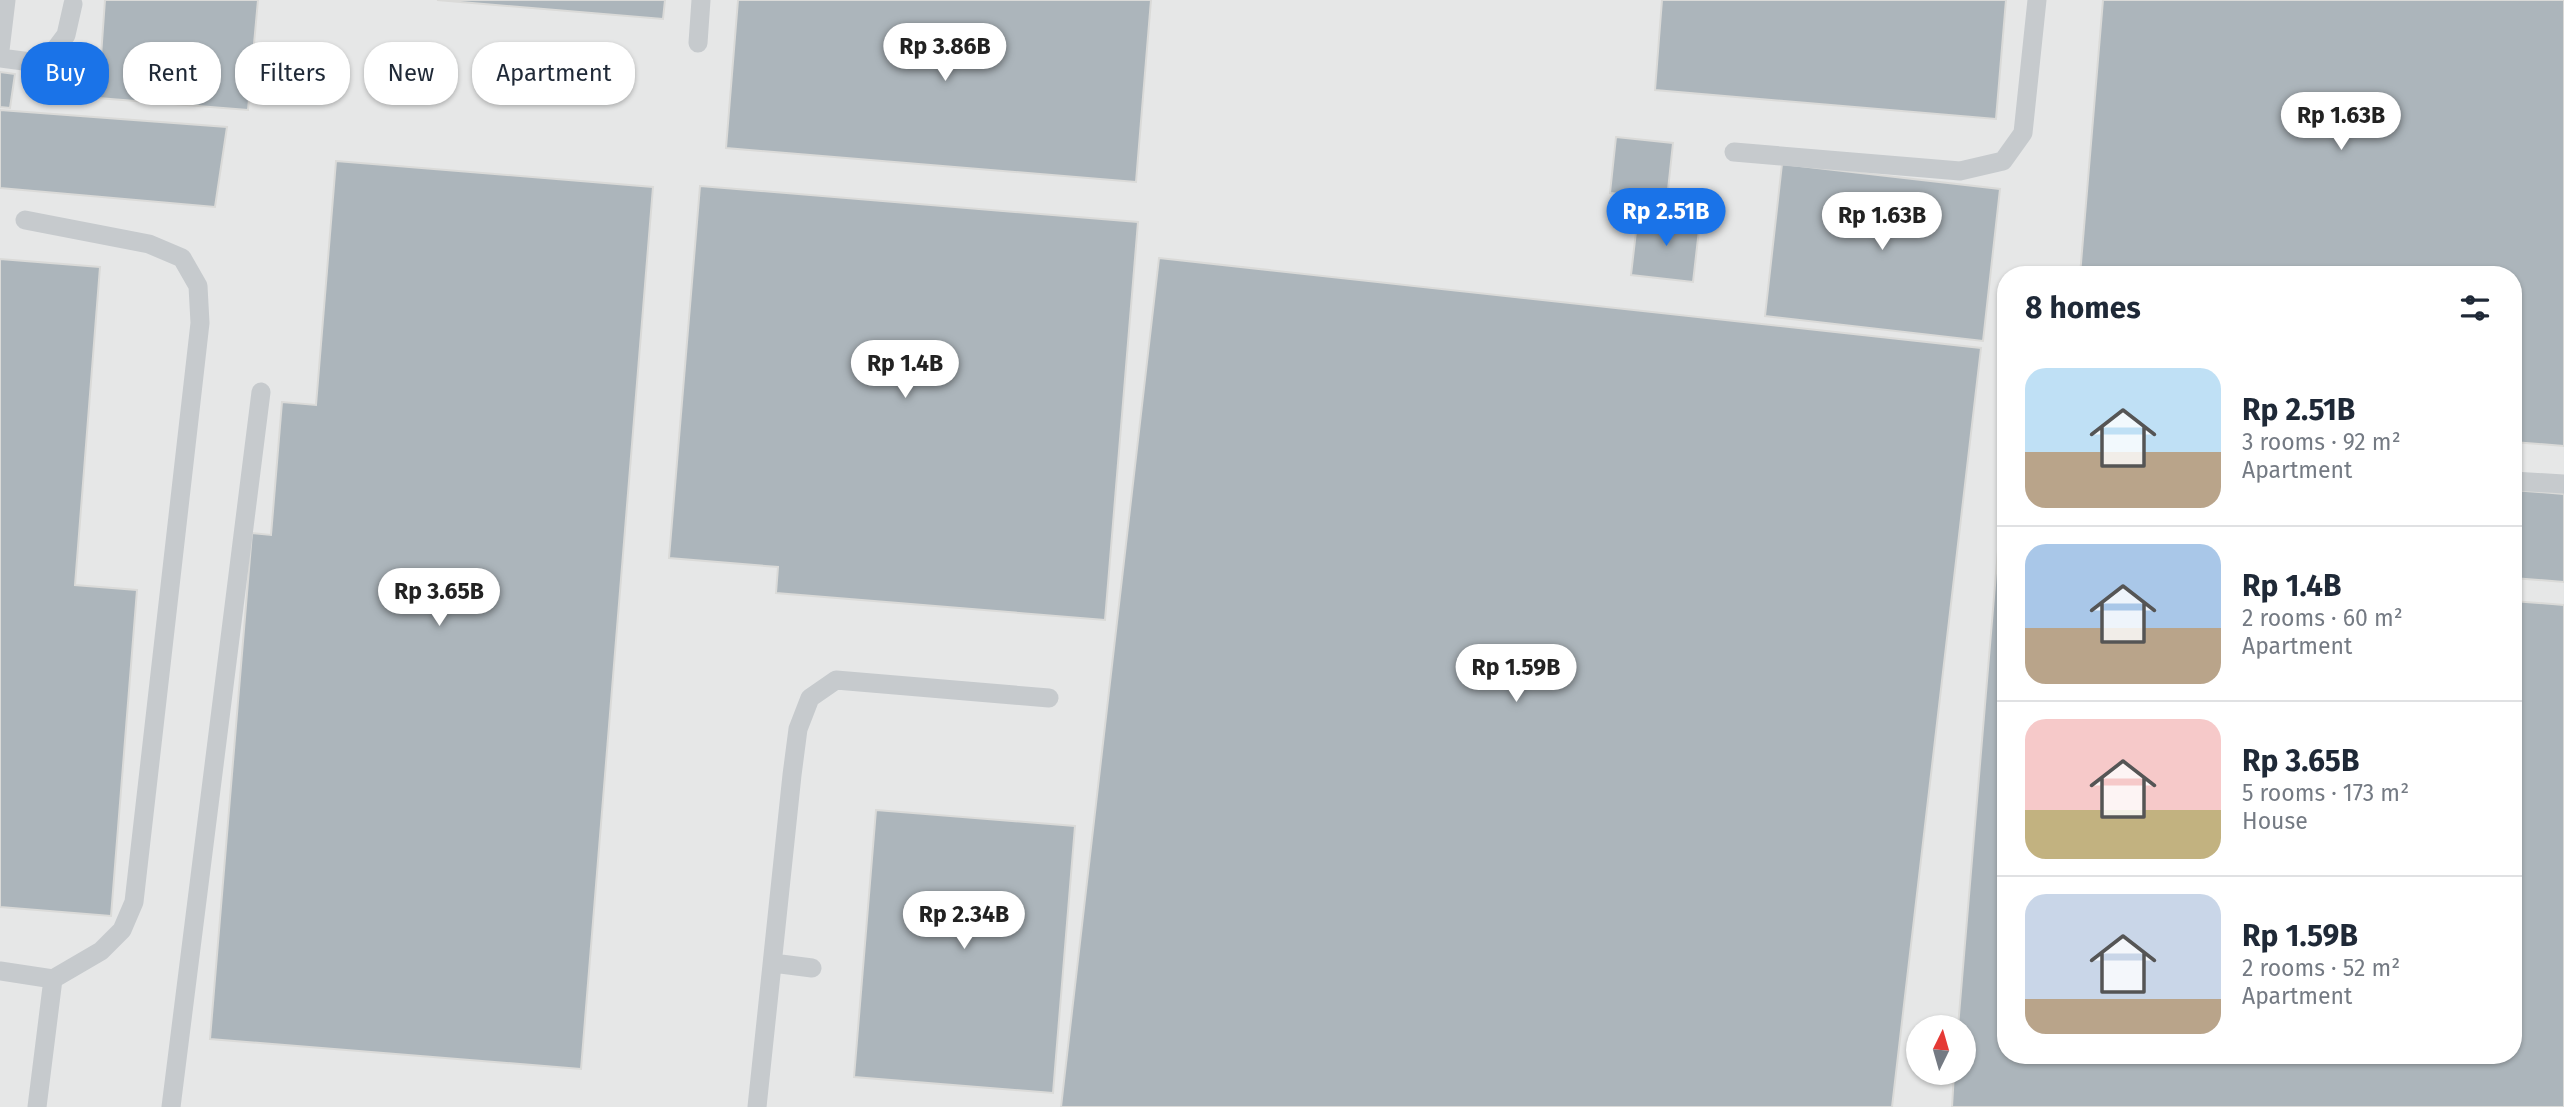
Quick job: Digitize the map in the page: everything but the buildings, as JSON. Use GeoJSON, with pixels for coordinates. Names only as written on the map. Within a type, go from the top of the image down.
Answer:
{"type":"FeatureCollection","features":[{"type":"Feature","properties":{"kind":"lane"},"geometry":{"type":"LineString","coordinates":[[0,50],[6,0]]}},
{"type":"Feature","properties":{"kind":"lane"},"geometry":{"type":"LineString","coordinates":[[698,43],[701,0]]}},
{"type":"Feature","properties":{"kind":"lane"},"geometry":{"type":"LineString","coordinates":[[1734,152],[1960,171],[2003,160],[2023,133],[2037,0]]}},
{"type":"Feature","properties":{"kind":"lane"},"geometry":{"type":"LineString","coordinates":[[0,58],[31,62],[54,51],[66,35],[74,4]]}},
{"type":"Feature","properties":{"kind":"lane"},"geometry":{"type":"LineString","coordinates":[[0,971],[53,979],[102,951],[122,930],[134,902],[200,323],[198,286],[182,257],[149,244],[25,220]]}},
{"type":"Feature","properties":{"kind":"lane"},"geometry":{"type":"LineString","coordinates":[[171,1107],[261,392]]}},
{"type":"Feature","properties":{"kind":"lane"},"geometry":{"type":"LineString","coordinates":[[2522,482],[2564,484]]}},
{"type":"Feature","properties":{"kind":"lane"},"geometry":{"type":"LineString","coordinates":[[757,1107],[793,763],[798,729],[810,698],[836,680],[1049,698]]}},
{"type":"Feature","properties":{"kind":"lane"},"geometry":{"type":"LineString","coordinates":[[773,963],[812,968]]}},
{"type":"Feature","properties":{"kind":"lane"},"geometry":{"type":"LineString","coordinates":[[37,1107],[53,979]]}},
{"type":"Feature","properties":{"kind":"shaded area"},"geometry":{"type":"Polygon","coordinates":[[[0,0],[2564,0],[2564,1107],[0,1107],[0,0]]]}}]}
